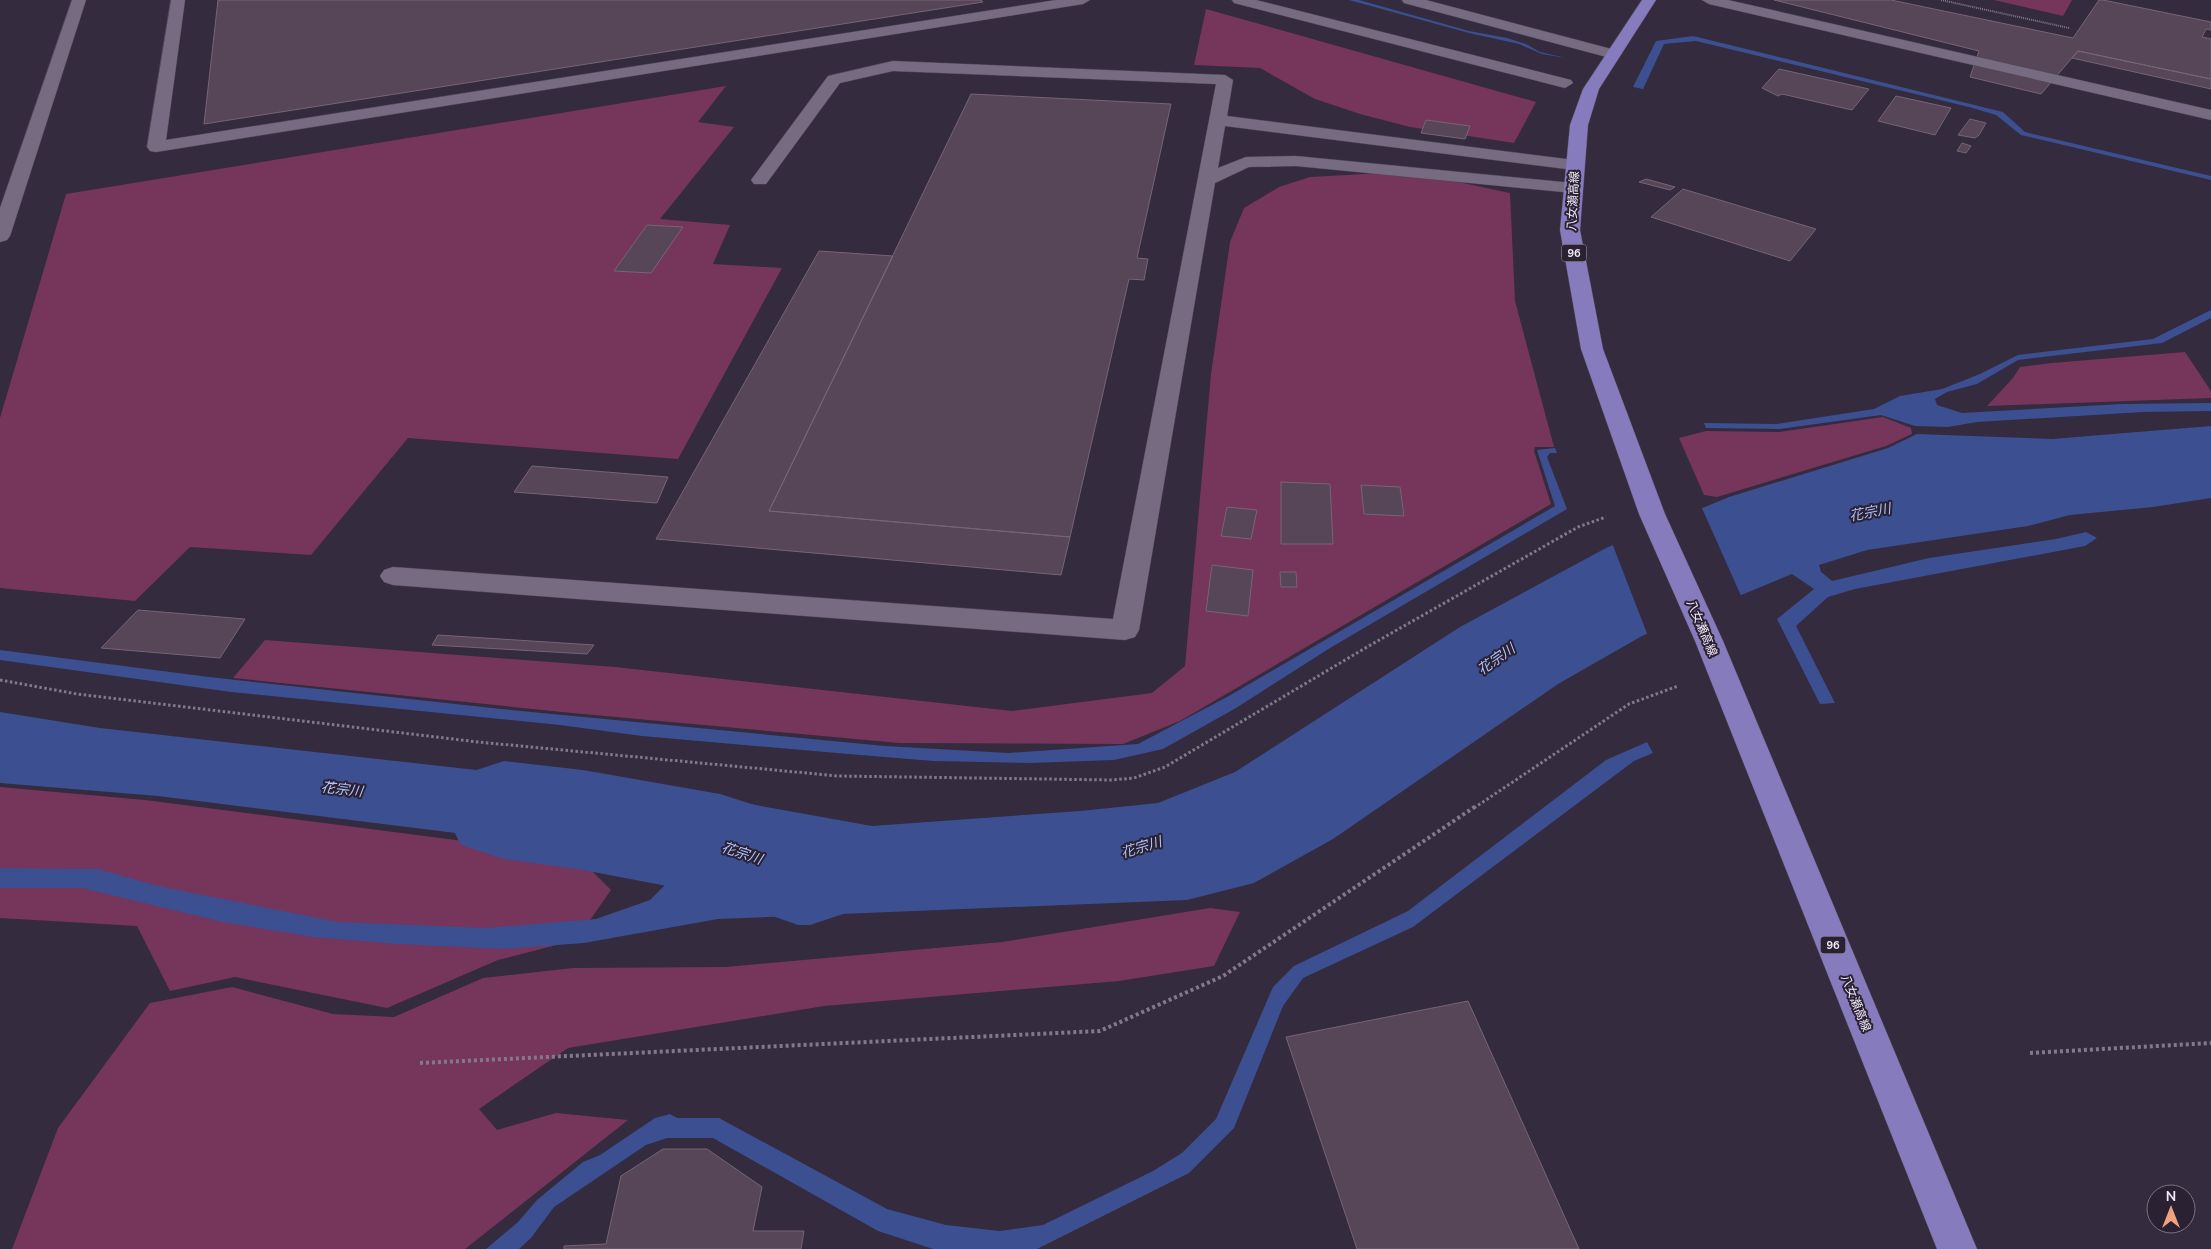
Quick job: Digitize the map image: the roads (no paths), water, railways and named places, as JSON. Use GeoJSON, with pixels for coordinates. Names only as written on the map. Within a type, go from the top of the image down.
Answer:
{"type":"FeatureCollection","features":[{"type":"Feature","properties":{"kind":"main road","name":"八女瀬高線"},"geometry":{"type":"LineString","coordinates":[[1649,0],[1591,89],[1579,125],[1574,165],[1570,230],[1592,348],[1649,508],[1714,654],[1957,1249]]}},
{"type":"Feature","properties":{"kind":"lane"},"geometry":{"type":"LineString","coordinates":[[0,236],[79,0]]}},
{"type":"Feature","properties":{"kind":"lane"},"geometry":{"type":"LineString","coordinates":[[178,0],[156,147],[1083,0]]}},
{"type":"Feature","properties":{"kind":"lane"},"geometry":{"type":"LineString","coordinates":[[1239,0],[1565,83]]}},
{"type":"Feature","properties":{"kind":"lane"},"geometry":{"type":"LineString","coordinates":[[1408,0],[1614,54]]}},
{"type":"Feature","properties":{"kind":"lane"},"geometry":{"type":"LineString","coordinates":[[1709,0],[2211,116]]}},
{"type":"Feature","properties":{"kind":"lane"},"geometry":{"type":"LineString","coordinates":[[393,576],[1125,630],[1225,80],[893,66],[834,79],[760,180]]}},
{"type":"Feature","properties":{"kind":"lane"},"geometry":{"type":"LineString","coordinates":[[1218,120],[1574,165]]}},
{"type":"Feature","properties":{"kind":"lane"},"geometry":{"type":"LineString","coordinates":[[1207,180],[1246,162],[1296,161],[1573,188]]}},
{"type":"Feature","properties":{"kind":"water"},"geometry":{"type":"Polygon","coordinates":[[[1349,0],[1359,0],[1469,31],[1507,38],[1526,44],[1540,52],[1566,58],[1542,54],[1519,44],[1469,33],[1349,0]]]}},
{"type":"Feature","properties":{"kind":"water"},"geometry":{"type":"Polygon","coordinates":[[[1693,36],[2003,112],[2025,132],[2211,176],[2211,180],[2021,135],[1996,115],[1969,107],[1696,41],[1664,44],[1643,89],[1633,87],[1656,41],[1693,36]]]}},
{"type":"Feature","properties":{"kind":"water"},"geometry":{"type":"Polygon","coordinates":[[[2211,310],[2211,318],[2162,343],[2018,360],[1977,384],[1947,392],[1935,399],[1937,405],[1962,413],[2122,404],[2211,403],[2211,411],[2143,412],[1977,422],[1948,427],[1915,426],[1881,415],[1780,429],[1706,428],[1704,423],[1777,424],[1874,409],[1900,396],[1942,389],[1980,374],[2018,355],[2153,339],[2211,310]]]}},
{"type":"Feature","properties":{"kind":"water"},"geometry":{"type":"Polygon","coordinates":[[[2211,426],[2211,498],[2153,507],[2070,515],[2028,526],[1867,550],[1819,565],[1821,572],[1832,581],[1929,558],[2056,539],[2086,532],[2097,538],[2085,546],[1855,589],[1828,597],[1796,626],[1835,703],[1820,704],[1777,619],[1814,589],[1792,574],[1642,636],[1558,684],[1333,839],[1254,883],[1187,900],[718,919],[584,943],[504,949],[398,944],[313,937],[223,922],[82,888],[0,888],[0,868],[98,869],[158,886],[338,922],[487,928],[596,919],[650,900],[667,883],[690,872],[655,857],[694,794],[872,826],[1080,811],[1158,803],[1235,772],[1460,627],[1606,548],[1729,497],[1888,448],[1917,434],[2052,439],[2211,426]]]}},
{"type":"Feature","properties":{"kind":"water"},"geometry":{"type":"Polygon","coordinates":[[[1555,448],[1557,453],[1550,453],[1547,457],[1567,509],[1330,648],[1236,708],[1163,749],[1114,760],[1030,763],[934,761],[642,736],[560,725],[231,692],[0,660],[0,650],[209,677],[501,709],[885,746],[1008,753],[1138,744],[1227,697],[1555,506],[1537,450],[1555,448]]]}},
{"type":"Feature","properties":{"kind":"water"},"geometry":{"type":"Polygon","coordinates":[[[0,712],[100,728],[674,792],[625,872],[552,845],[158,796],[0,783],[0,712]]]}},
{"type":"Feature","properties":{"kind":"water"},"geometry":{"type":"Polygon","coordinates":[[[1647,742],[1653,753],[1634,761],[1413,927],[1303,978],[1283,1006],[1234,1128],[1189,1173],[1037,1249],[933,1249],[878,1231],[713,1138],[667,1138],[646,1145],[554,1207],[531,1238],[519,1249],[486,1249],[518,1222],[537,1200],[583,1162],[600,1155],[655,1118],[670,1114],[677,1118],[719,1118],[887,1209],[946,1225],[1000,1231],[1043,1225],[1153,1171],[1182,1153],[1216,1119],[1273,987],[1294,966],[1408,911],[1606,760],[1647,742]]]}},
{"type":"Feature","properties":{"kind":"waterway","name":"花宗川"},"geometry":{"type":"LineString","coordinates":[[504,810],[583,820],[720,845],[798,872],[810,872]]}}]}
